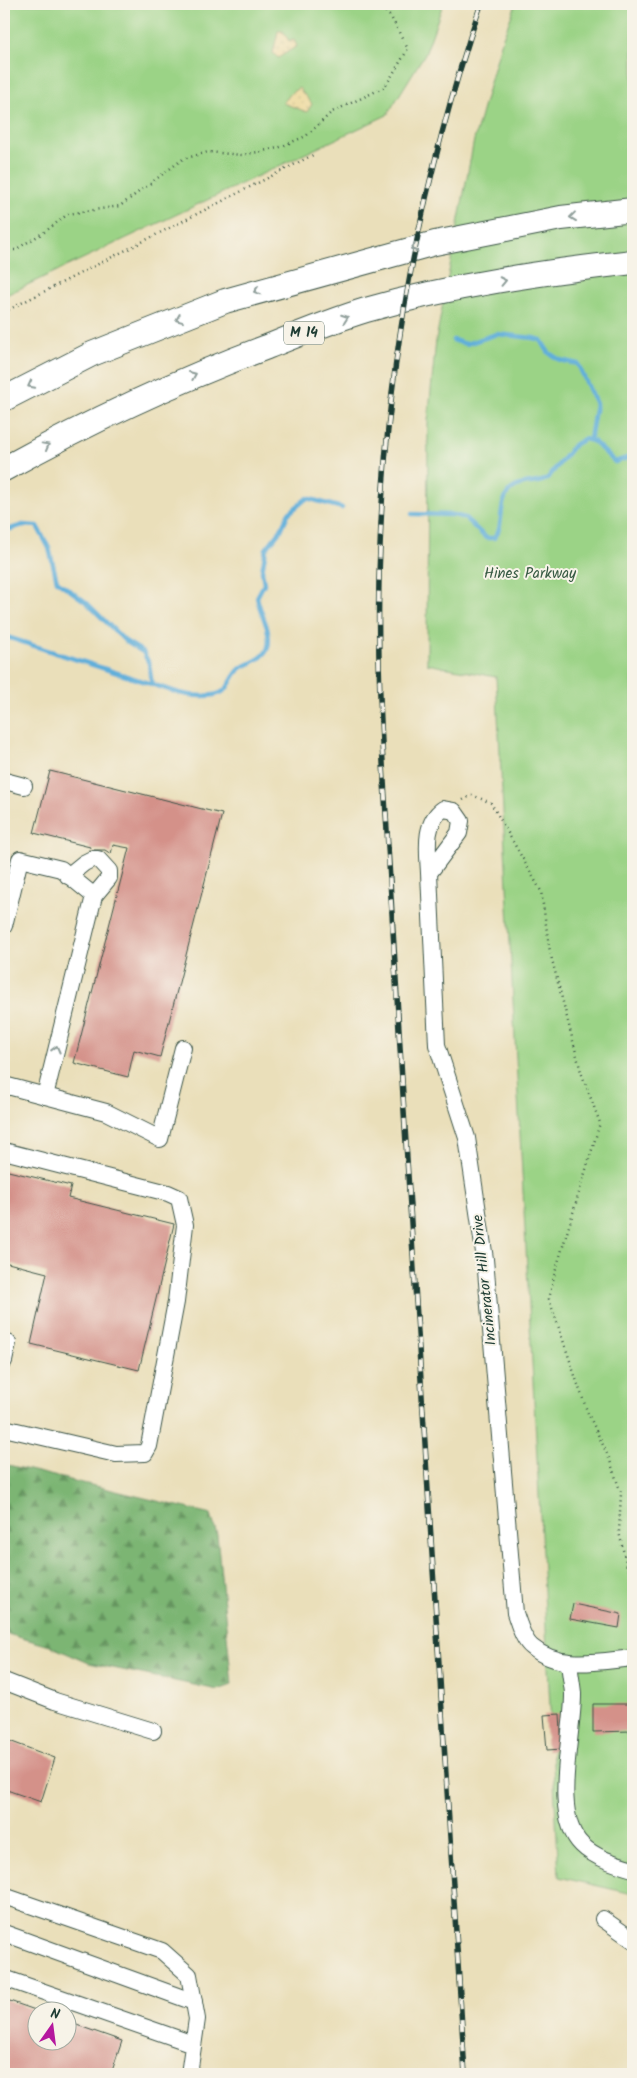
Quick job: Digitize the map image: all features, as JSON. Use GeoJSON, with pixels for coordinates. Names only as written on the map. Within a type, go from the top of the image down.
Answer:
{"type":"FeatureCollection","features":[{"type":"Feature","properties":{"kind":"highway"},"geometry":{"type":"LineString","coordinates":[[4,399],[92,354],[243,296],[435,242],[561,218],[633,210]]}},
{"type":"Feature","properties":{"kind":"highway","name":"M 14"},"geometry":{"type":"LineString","coordinates":[[4,469],[64,436],[145,396],[212,367],[365,311],[426,295],[542,272],[633,262]]}},
{"type":"Feature","properties":{"kind":"lane"},"geometry":{"type":"LineString","coordinates":[[4,784],[5,781],[24,786]]}},
{"type":"Feature","properties":{"kind":"lane","name":"Incinerator Hill Drive"},"geometry":{"type":"LineString","coordinates":[[447,810],[443,809],[434,815],[428,838],[437,1045],[467,1138],[485,1259],[515,1613],[531,1647],[553,1659],[569,1663],[633,1658]]}},
{"type":"Feature","properties":{"kind":"lane"},"geometry":{"type":"LineString","coordinates":[[429,873],[458,833],[461,821],[454,811],[447,810]]}},
{"type":"Feature","properties":{"kind":"lane"},"geometry":{"type":"LineString","coordinates":[[4,926],[20,859],[61,869],[94,896]]}},
{"type":"Feature","properties":{"kind":"lane"},"geometry":{"type":"LineString","coordinates":[[45,1096],[94,896],[109,878],[109,871],[98,859],[92,859],[68,876]]}},
{"type":"Feature","properties":{"kind":"lane"},"geometry":{"type":"LineString","coordinates":[[4,1085],[106,1112],[160,1138],[183,1048]]}},
{"type":"Feature","properties":{"kind":"lane"},"geometry":{"type":"LineString","coordinates":[[4,1151],[168,1193],[179,1198],[185,1225],[176,1302],[149,1446],[145,1453],[116,1454],[4,1428]]}},
{"type":"Feature","properties":{"kind":"lane"},"geometry":{"type":"LineString","coordinates":[[4,1342],[8,1344],[4,1362]]}},
{"type":"Feature","properties":{"kind":"lane"},"geometry":{"type":"LineString","coordinates":[[569,1663],[573,1693],[570,1735],[564,1771],[567,1819],[581,1845],[604,1859],[633,1870]]}},
{"type":"Feature","properties":{"kind":"lane"},"geometry":{"type":"LineString","coordinates":[[4,1681],[55,1701],[153,1731]]}},
{"type":"Feature","properties":{"kind":"lane"},"geometry":{"type":"LineString","coordinates":[[4,1896],[162,1951],[189,1975],[197,2019],[189,2074]]}},
{"type":"Feature","properties":{"kind":"lane"},"geometry":{"type":"LineString","coordinates":[[603,1919],[633,1940]]}},
{"type":"Feature","properties":{"kind":"lane"},"geometry":{"type":"LineString","coordinates":[[4,1934],[194,2002]]}},
{"type":"Feature","properties":{"kind":"lane"},"geometry":{"type":"LineString","coordinates":[[4,1978],[193,2044]]}},
{"type":"Feature","properties":{"kind":"path"},"geometry":{"type":"LineString","coordinates":[[4,250],[16,250],[68,214],[120,206],[183,158],[208,152],[242,155],[278,148],[306,136],[332,112],[386,87],[408,49],[391,17],[377,4]]}},
{"type":"Feature","properties":{"kind":"path"},"geometry":{"type":"LineString","coordinates":[[4,312],[313,155]]}},
{"type":"Feature","properties":{"kind":"path"},"geometry":{"type":"LineString","coordinates":[[447,810],[472,795],[491,803],[540,891],[550,952],[581,1072],[600,1123],[554,1276],[549,1299],[587,1411],[609,1458],[621,1493],[619,1532],[627,1567],[633,1575]]}},
{"type":"Feature","properties":{"kind":"green space"},"geometry":{"type":"Polygon","coordinates":[[[4,4],[443,4],[426,52],[387,115],[4,296],[4,4]]]}},
{"type":"Feature","properties":{"kind":"green space","name":"Hines Parkway"},"geometry":{"type":"Polygon","coordinates":[[[516,4],[633,4],[633,1894],[559,1877],[496,677],[427,664],[428,421],[436,340],[474,140],[502,40],[516,4]]]}},
{"type":"Feature","properties":{"kind":"green space"},"geometry":{"type":"Polygon","coordinates":[[[4,1464],[211,1514],[217,1535],[232,1685],[218,1690],[89,1663],[50,1646],[4,1633],[4,1464]]]}},
{"type":"Feature","properties":{"kind":"sand"},"geometry":{"type":"Polygon","coordinates":[[[278,31],[283,31],[289,41],[294,40],[297,46],[278,58],[273,53],[278,31]]]}},
{"type":"Feature","properties":{"kind":"sand"},"geometry":{"type":"Polygon","coordinates":[[[299,88],[312,104],[307,112],[283,103],[292,92],[299,88]]]}},
{"type":"Feature","properties":{"kind":"building"},"geometry":{"type":"Polygon","coordinates":[[[50,771],[222,814],[160,1057],[134,1050],[128,1077],[74,1063],[129,848],[113,845],[111,854],[105,850],[89,850],[90,847],[34,833],[50,771]]]}},
{"type":"Feature","properties":{"kind":"building"},"geometry":{"type":"Polygon","coordinates":[[[4,1170],[71,1186],[68,1198],[174,1224],[139,1370],[31,1344],[47,1273],[4,1262],[4,1170]]]}},
{"type":"Feature","properties":{"kind":"building"},"geometry":{"type":"Polygon","coordinates":[[[573,1604],[621,1614],[619,1628],[570,1619],[573,1604]]]}},
{"type":"Feature","properties":{"kind":"building"},"geometry":{"type":"Polygon","coordinates":[[[593,1704],[633,1704],[633,1731],[593,1732],[593,1704]]]}},
{"type":"Feature","properties":{"kind":"building"},"geometry":{"type":"Polygon","coordinates":[[[560,1714],[562,1749],[547,1750],[544,1715],[560,1714]]]}},
{"type":"Feature","properties":{"kind":"building"},"geometry":{"type":"Polygon","coordinates":[[[4,1739],[55,1758],[41,1802],[4,1789],[4,1739]]]}},
{"type":"Feature","properties":{"kind":"building"},"geometry":{"type":"Polygon","coordinates":[[[4,1999],[28,2007],[28,2050],[78,2050],[78,2026],[122,2041],[111,2074],[4,2074],[4,1999]]]}},
{"type":"Feature","properties":{"kind":"waterway"},"geometry":{"type":"LineString","coordinates":[[453,340],[466,344],[497,334],[533,338],[541,340],[549,353],[560,360],[578,364],[596,404],[590,439]]}},
{"type":"Feature","properties":{"kind":"waterway"},"geometry":{"type":"LineString","coordinates":[[412,514],[454,515],[465,518],[486,538],[494,538],[500,526],[503,504],[510,491],[517,486],[547,479],[574,445],[584,439],[593,441],[615,462],[633,456]]}},
{"type":"Feature","properties":{"kind":"waterway"},"geometry":{"type":"LineString","coordinates":[[4,636],[179,693],[203,696],[221,693],[227,688],[241,668],[261,657],[268,647],[267,628],[257,597],[264,584],[262,571],[266,549],[281,530],[288,514],[307,498],[342,508]]}},
{"type":"Feature","properties":{"kind":"waterway"},"geometry":{"type":"LineString","coordinates":[[4,531],[23,525],[37,526],[49,548],[57,581],[86,602],[125,641],[143,652],[149,663],[152,685]]}},
{"type":"Feature","properties":{"kind":"railway"},"geometry":{"type":"LineString","coordinates":[[465,2074],[392,916],[381,724],[379,618],[380,548],[384,479],[399,341],[411,272],[441,137],[481,4]]}}]}
